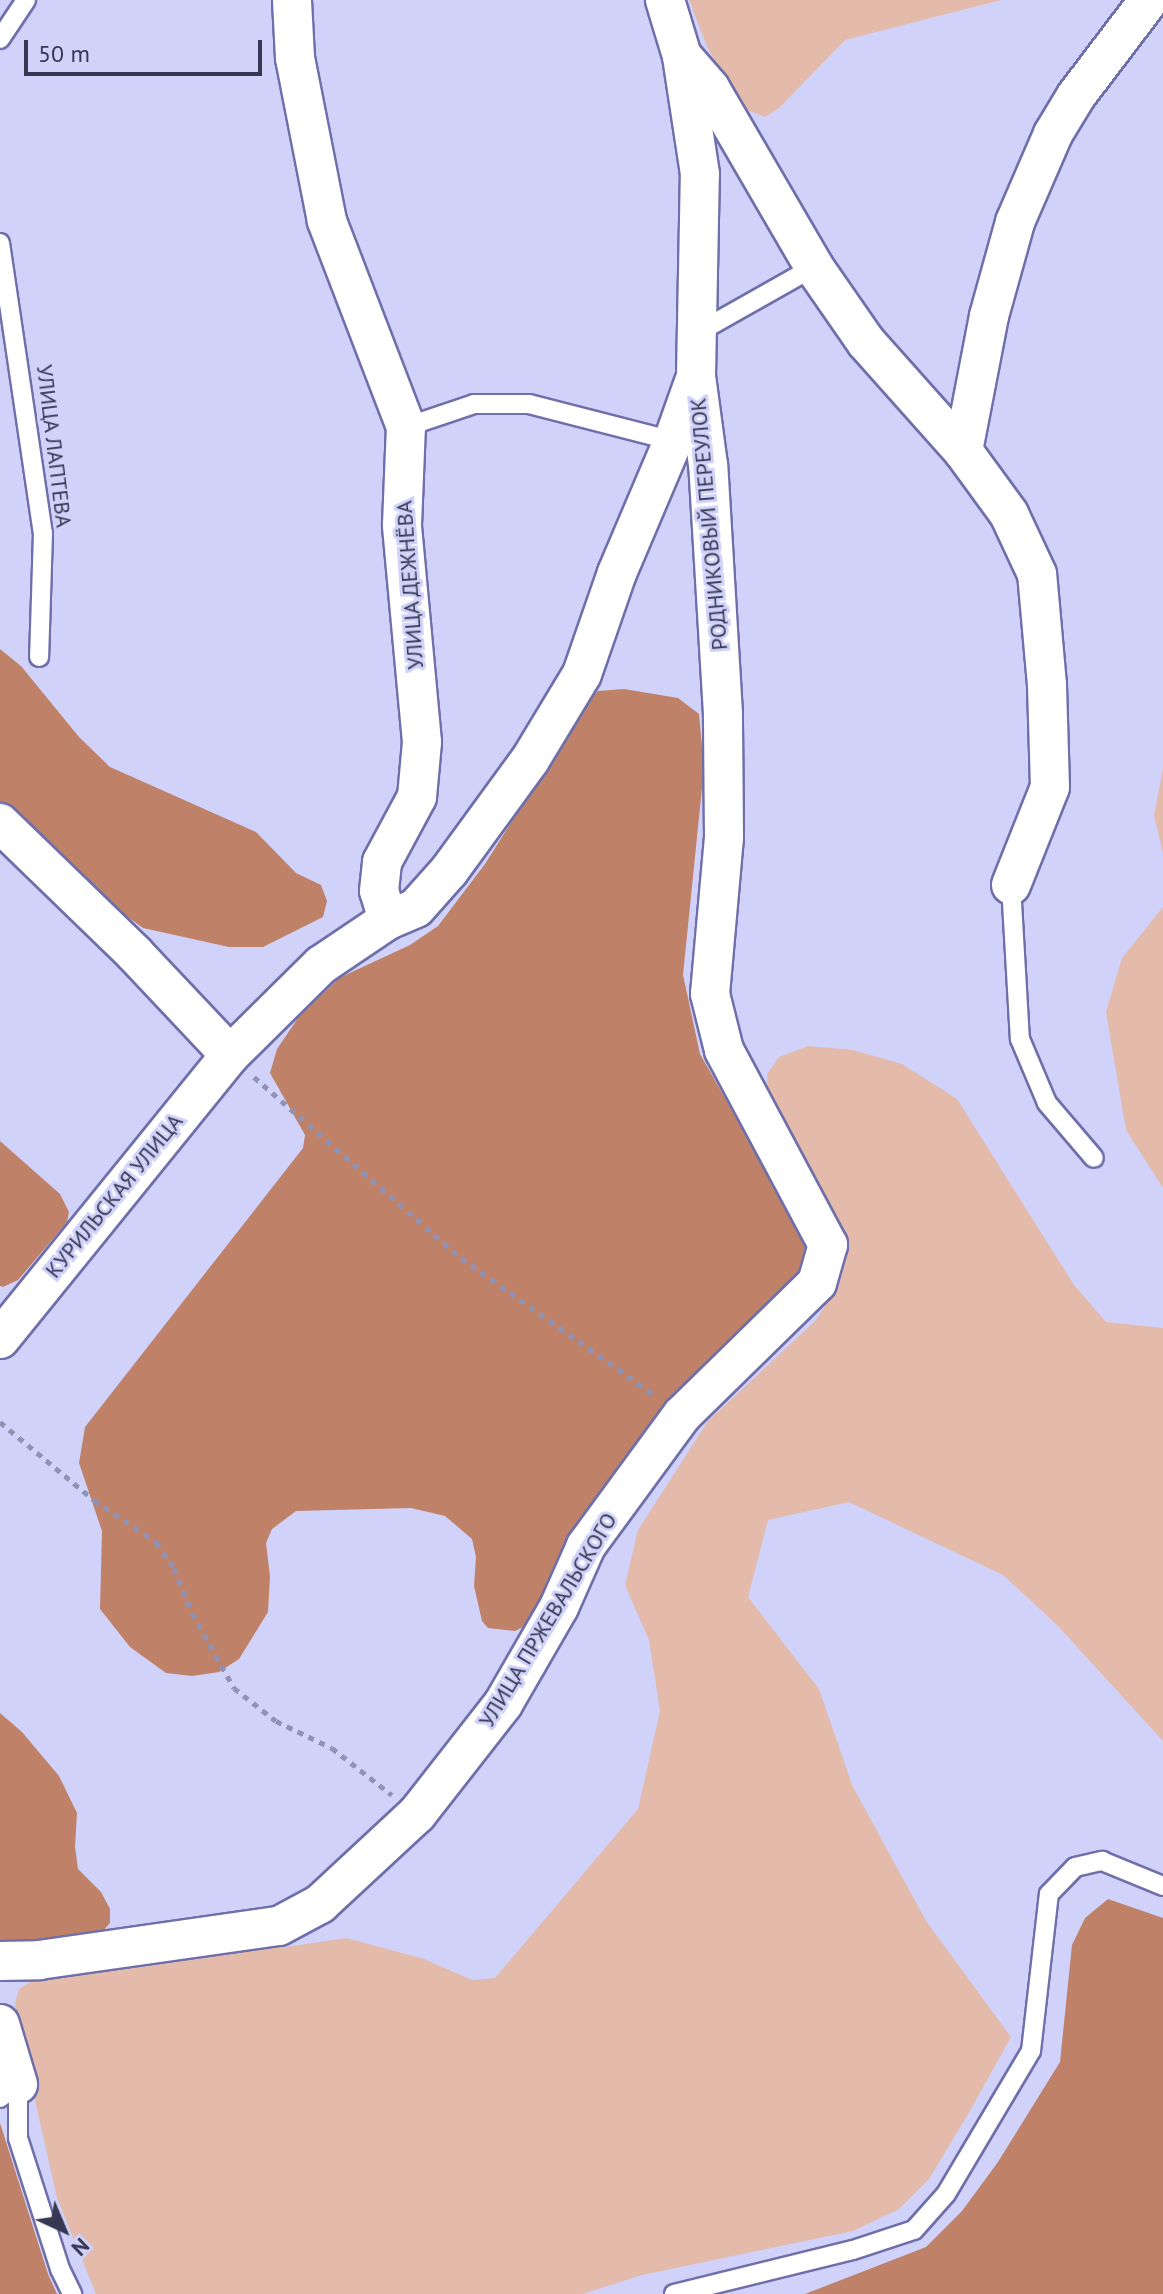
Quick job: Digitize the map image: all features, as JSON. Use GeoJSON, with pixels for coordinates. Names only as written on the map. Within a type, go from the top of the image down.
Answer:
{"type":"FeatureCollection","features":[{"type":"Feature","properties":{"kind":"street","name":"УЛИЦА ДЕЖНЁВА"},"geometry":{"type":"LineString","coordinates":[[292,0],[295,58],[327,221],[406,427],[402,525],[422,742],[417,797],[382,862],[379,891],[388,920]]}},
{"type":"Feature","properties":{"kind":"street","name":"РОДНИКОВЫЙ ПЕРЕУЛОК"},"geometry":{"type":"LineString","coordinates":[[665,0],[682,56],[700,174],[696,376],[708,465],[723,714],[724,837],[710,994],[724,1050]]}},
{"type":"Feature","properties":{"kind":"street"},"geometry":{"type":"LineString","coordinates":[[963,451],[989,316],[1015,222],[1053,134],[1149,0]]}},
{"type":"Feature","properties":{"kind":"street"},"geometry":{"type":"LineString","coordinates":[[682,56],[710,88],[814,267],[866,342],[963,451],[1009,514],[1037,574],[1047,685],[1050,787],[1011,885]]}},
{"type":"Feature","properties":{"kind":"street"},"geometry":{"type":"LineString","coordinates":[[0,823],[134,953],[230,1055],[321,965],[388,920],[416,908],[449,871],[530,760],[582,674],[617,573],[673,441],[696,376]]}},
{"type":"Feature","properties":{"kind":"street","name":"УЛИЦА ПРЖЕВАЛЬСКОГО"},"geometry":{"type":"LineString","coordinates":[[0,1961],[39,1960],[279,1926],[320,1904],[417,1814],[503,1704],[559,1607],[586,1546],[682,1415],[817,1283],[828,1245],[724,1050]]}},
{"type":"Feature","properties":{"kind":"street","name":"КУРИЛЬСКАЯ УЛИЦА"},"geometry":{"type":"LineString","coordinates":[[0,1339],[230,1055]]}},
{"type":"Feature","properties":{"kind":"street"},"geometry":{"type":"LineString","coordinates":[[0,2024],[5,2032],[9,2091]]}},
{"type":"Feature","properties":{"kind":"lane"},"geometry":{"type":"LineString","coordinates":[[0,39],[26,0]]}},
{"type":"Feature","properties":{"kind":"lane","name":"УЛИЦА ЛАПТЕВА"},"geometry":{"type":"LineString","coordinates":[[0,243],[43,533],[39,657]]}},
{"type":"Feature","properties":{"kind":"lane"},"geometry":{"type":"LineString","coordinates":[[699,332],[814,267]]}},
{"type":"Feature","properties":{"kind":"lane"},"geometry":{"type":"LineString","coordinates":[[406,427],[474,404],[529,404],[673,441]]}},
{"type":"Feature","properties":{"kind":"lane"},"geometry":{"type":"LineString","coordinates":[[1011,885],[1020,1039],[1047,1103],[1094,1158]]}},
{"type":"Feature","properties":{"kind":"lane"},"geometry":{"type":"LineString","coordinates":[[674,2294],[853,2250],[914,2230],[946,2194],[1031,2051],[1049,1894],[1075,1867],[1102,1861],[1163,1886]]}},
{"type":"Feature","properties":{"kind":"lane"},"geometry":{"type":"LineString","coordinates":[[9,2091],[18,2138],[60,2269],[72,2294]]}},
{"type":"Feature","properties":{"kind":"path"},"geometry":{"type":"LineString","coordinates":[[230,1055],[461,1258],[682,1415]]}},
{"type":"Feature","properties":{"kind":"path"},"geometry":{"type":"LineString","coordinates":[[0,1422],[94,1500],[156,1542],[174,1568],[192,1613],[234,1688],[276,1721],[332,1748],[417,1814]]}},
{"type":"Feature","properties":{"kind":"shaded area"},"geometry":{"type":"Polygon","coordinates":[[[689,0],[1001,0],[845,40],[779,108],[765,117],[742,108],[708,49],[689,0]]]}},
{"type":"Feature","properties":{"kind":"shaded area"},"geometry":{"type":"Polygon","coordinates":[[[0,649],[21,666],[79,737],[110,767],[256,832],[296,873],[321,885],[327,901],[323,917],[263,947],[229,947],[143,928],[121,912],[11,811],[0,808],[0,649]]]}},
{"type":"Feature","properties":{"kind":"shaded area"},"geometry":{"type":"Polygon","coordinates":[[[624,689],[678,698],[699,714],[704,768],[683,975],[700,1054],[812,1251],[805,1275],[532,1623],[515,1631],[488,1628],[482,1621],[474,1586],[476,1557],[472,1539],[445,1516],[411,1508],[296,1511],[272,1529],[266,1543],[270,1576],[268,1612],[239,1659],[219,1672],[192,1676],[166,1673],[130,1647],[100,1609],[102,1531],[79,1463],[85,1427],[303,1148],[305,1135],[270,1073],[277,1049],[298,1018],[339,978],[410,945],[438,926],[485,864],[587,702],[598,691],[624,689]]]}},
{"type":"Feature","properties":{"kind":"shaded area"},"geometry":{"type":"Polygon","coordinates":[[[1163,769],[1163,853],[1154,815],[1163,769]]]}},
{"type":"Feature","properties":{"kind":"shaded area"},"geometry":{"type":"Polygon","coordinates":[[[1163,907],[1163,1188],[1126,1130],[1106,1012],[1122,958],[1163,907]]]}},
{"type":"Feature","properties":{"kind":"shaded area"},"geometry":{"type":"Polygon","coordinates":[[[808,1046],[853,1050],[902,1064],[957,1099],[1074,1285],[1106,1322],[1163,1328],[1163,1741],[1057,1625],[1003,1575],[849,1502],[768,1520],[748,1597],[819,1689],[852,1785],[926,1921],[1011,2037],[967,2116],[929,2179],[899,2209],[853,2231],[642,2275],[582,2294],[96,2294],[57,2198],[18,2025],[15,2003],[19,1989],[34,1980],[66,1972],[180,1953],[286,1947],[346,1938],[424,1959],[472,1980],[495,1978],[638,1809],[660,1711],[649,1640],[625,1585],[638,1530],[708,1421],[816,1320],[840,1282],[847,1240],[768,1094],[767,1074],[779,1057],[808,1046]]]}},
{"type":"Feature","properties":{"kind":"shaded area"},"geometry":{"type":"Polygon","coordinates":[[[0,1141],[60,1194],[69,1212],[67,1222],[18,1280],[3,1287],[0,1286],[0,1141]]]}},
{"type":"Feature","properties":{"kind":"shaded area"},"geometry":{"type":"Polygon","coordinates":[[[0,1713],[22,1732],[59,1776],[77,1813],[75,1847],[78,1869],[101,1892],[110,1909],[110,1923],[103,1931],[46,1945],[0,1949],[0,1713]]]}},
{"type":"Feature","properties":{"kind":"shaded area"},"geometry":{"type":"Polygon","coordinates":[[[1108,1899],[1163,1918],[1163,2294],[805,2294],[926,2247],[962,2211],[998,2162],[1060,2062],[1072,1945],[1085,1918],[1108,1899]]]}},
{"type":"Feature","properties":{"kind":"shaded area"},"geometry":{"type":"Polygon","coordinates":[[[0,2123],[48,2274],[57,2294],[0,2294],[0,2123]]]}}]}
